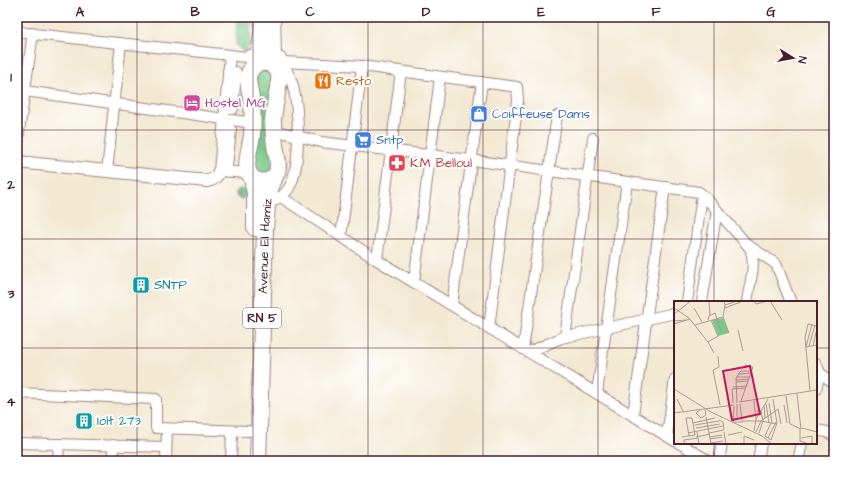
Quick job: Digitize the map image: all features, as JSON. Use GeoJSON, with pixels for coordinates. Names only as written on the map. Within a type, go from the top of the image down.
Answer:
{"type":"FeatureCollection","features":[{"type":"Feature","properties":{"kind":"highway"},"geometry":{"type":"LineString","coordinates":[[263,17],[266,49],[280,66]]}},
{"type":"Feature","properties":{"kind":"highway"},"geometry":{"type":"LineString","coordinates":[[272,17],[266,49],[252,68],[248,78],[253,123],[247,166],[250,175],[256,181],[269,181],[275,176]]}},
{"type":"Feature","properties":{"kind":"highway"},"geometry":{"type":"LineString","coordinates":[[252,68],[259,63],[264,62],[280,66]]}},
{"type":"Feature","properties":{"kind":"highway","name":"Avenue El Hamiz"},"geometry":{"type":"LineString","coordinates":[[258,461],[265,229],[274,200],[269,190],[278,166],[273,130],[274,105],[280,80],[280,66]]}},
{"type":"Feature","properties":{"kind":"highway","name":"RN 5"},"geometry":{"type":"LineString","coordinates":[[247,461],[240,431],[256,201],[250,175]]}},
{"type":"Feature","properties":{"kind":"street"},"geometry":{"type":"LineString","coordinates":[[17,30],[25,33],[245,57],[266,49]]}},
{"type":"Feature","properties":{"kind":"street"},"geometry":{"type":"LineString","coordinates":[[17,146],[26,91],[33,33]]}},
{"type":"Feature","properties":{"kind":"street"},"geometry":{"type":"LineString","coordinates":[[107,171],[121,43]]}},
{"type":"Feature","properties":{"kind":"street"},"geometry":{"type":"LineString","coordinates":[[17,162],[207,181],[214,179],[218,176],[230,55]]}},
{"type":"Feature","properties":{"kind":"street"},"geometry":{"type":"LineString","coordinates":[[280,66],[362,66],[517,87],[518,100],[489,328]]}},
{"type":"Feature","properties":{"kind":"street"},"geometry":{"type":"LineString","coordinates":[[280,66],[292,85],[295,98],[297,136],[295,173],[290,186],[274,200],[341,237],[671,438],[674,394]]}},
{"type":"Feature","properties":{"kind":"street"},"geometry":{"type":"LineString","coordinates":[[341,237],[362,66]]}},
{"type":"Feature","properties":{"kind":"street"},"geometry":{"type":"LineString","coordinates":[[378,260],[401,72]]}},
{"type":"Feature","properties":{"kind":"street"},"geometry":{"type":"LineString","coordinates":[[414,282],[440,77]]}},
{"type":"Feature","properties":{"kind":"street"},"geometry":{"type":"LineString","coordinates":[[452,305],[482,82]]}},
{"type":"Feature","properties":{"kind":"street"},"geometry":{"type":"LineString","coordinates":[[26,91],[114,104],[223,124],[253,123]]}},
{"type":"Feature","properties":{"kind":"street"},"geometry":{"type":"LineString","coordinates":[[526,351],[557,116]]}},
{"type":"Feature","properties":{"kind":"street"},"geometry":{"type":"LineString","coordinates":[[273,130],[321,142],[510,165],[699,192],[717,210],[747,245],[753,256],[746,301]]}},
{"type":"Feature","properties":{"kind":"street"},"geometry":{"type":"LineString","coordinates":[[565,337],[592,138]]}},
{"type":"Feature","properties":{"kind":"street"},"geometry":{"type":"LineString","coordinates":[[219,168],[250,175]]}},
{"type":"Feature","properties":{"kind":"street"},"geometry":{"type":"LineString","coordinates":[[597,393],[627,182]]}},
{"type":"Feature","properties":{"kind":"street"},"geometry":{"type":"LineString","coordinates":[[633,415],[665,187]]}},
{"type":"Feature","properties":{"kind":"street"},"geometry":{"type":"LineString","coordinates":[[686,301],[702,195]]}},
{"type":"Feature","properties":{"kind":"street"},"geometry":{"type":"LineString","coordinates":[[702,301],[717,210]]}},
{"type":"Feature","properties":{"kind":"street"},"geometry":{"type":"LineString","coordinates":[[747,245],[776,264],[790,301]]}},
{"type":"Feature","properties":{"kind":"street"},"geometry":{"type":"LineString","coordinates":[[526,351],[565,337],[674,313]]}},
{"type":"Feature","properties":{"kind":"street"},"geometry":{"type":"LineString","coordinates":[[817,366],[820,373],[834,383]]}},
{"type":"Feature","properties":{"kind":"street"},"geometry":{"type":"LineString","coordinates":[[817,385],[820,373]]}},
{"type":"Feature","properties":{"kind":"street"},"geometry":{"type":"LineString","coordinates":[[17,393],[156,399],[156,428],[240,431],[231,461]]}},
{"type":"Feature","properties":{"kind":"street"},"geometry":{"type":"LineString","coordinates":[[166,461],[167,429]]}},
{"type":"Feature","properties":{"kind":"street"},"geometry":{"type":"LineString","coordinates":[[817,430],[827,432],[834,436]]}},
{"type":"Feature","properties":{"kind":"street"},"geometry":{"type":"LineString","coordinates":[[17,443],[166,447]]}},
{"type":"Feature","properties":{"kind":"street"},"geometry":{"type":"LineString","coordinates":[[58,461],[59,444]]}},
{"type":"Feature","properties":{"kind":"street"},"geometry":{"type":"LineString","coordinates":[[681,444],[709,461]]}},
{"type":"Feature","properties":{"kind":"street"},"geometry":{"type":"LineString","coordinates":[[719,461],[722,444]]}},
{"type":"Feature","properties":{"kind":"street"},"geometry":{"type":"LineString","coordinates":[[758,461],[761,444]]}},
{"type":"Feature","properties":{"kind":"street"},"geometry":{"type":"LineString","coordinates":[[798,461],[802,444]]}},
{"type":"Feature","properties":{"kind":"street"},"geometry":{"type":"LineString","coordinates":[[113,446],[113,461]]}},
{"type":"Feature","properties":{"kind":"green space"},"geometry":{"type":"Polygon","coordinates":[[[237,17],[251,17],[250,46],[244,52],[236,45],[237,17]]]}},
{"type":"Feature","properties":{"kind":"green space"},"geometry":{"type":"Polygon","coordinates":[[[259,69],[272,72],[272,170],[261,177],[253,166],[255,78],[259,69]]]}},
{"type":"Feature","properties":{"kind":"green space"},"geometry":{"type":"Polygon","coordinates":[[[239,189],[243,189],[245,190],[245,198],[239,199],[236,196],[236,192],[239,189]]]}},
{"type":"Feature","properties":{"kind":"place","name":"Resto"},"geometry":{"type":"Point","coordinates":[323,81]}},
{"type":"Feature","properties":{"kind":"place","name":"Hostel MG"},"geometry":{"type":"Point","coordinates":[192,103]}},
{"type":"Feature","properties":{"kind":"place","name":"Coiffeuse Dams"},"geometry":{"type":"Point","coordinates":[479,114]}},
{"type":"Feature","properties":{"kind":"place","name":"Sntp"},"geometry":{"type":"Point","coordinates":[363,140]}},
{"type":"Feature","properties":{"kind":"place","name":"K.M Belloul"},"geometry":{"type":"Point","coordinates":[397,163]}},
{"type":"Feature","properties":{"kind":"place","name":"SNTP"},"geometry":{"type":"Point","coordinates":[141,285]}},
{"type":"Feature","properties":{"kind":"place","name":"Iolt 273"},"geometry":{"type":"Point","coordinates":[84,421]}}]}
